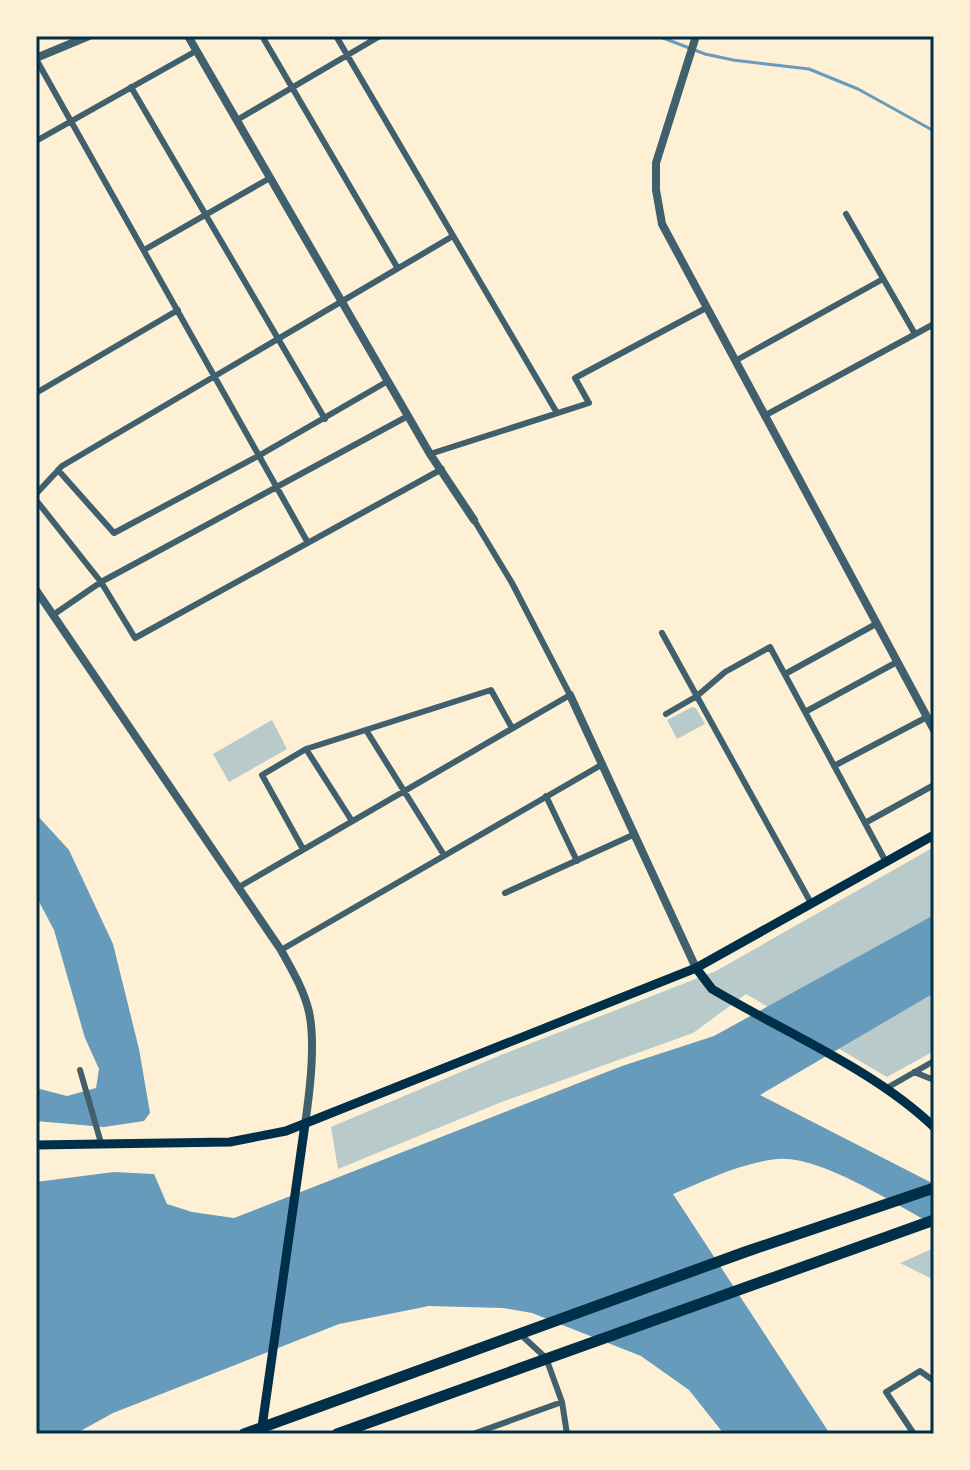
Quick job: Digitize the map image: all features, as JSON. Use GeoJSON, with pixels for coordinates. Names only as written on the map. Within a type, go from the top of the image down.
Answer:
{"type":"FeatureCollection","features":[{"type":"Feature","properties":{"kind":"highway"},"geometry":{"type":"LineString","coordinates":[[244,1434],[261,1431],[745,1252],[934,1188]]}},
{"type":"Feature","properties":{"kind":"highway"},"geometry":{"type":"LineString","coordinates":[[337,1434],[934,1220]]}},
{"type":"Feature","properties":{"kind":"main road"},"geometry":{"type":"LineString","coordinates":[[36,1145],[230,1142],[272,1135],[305,1124],[696,968],[934,835]]}},
{"type":"Feature","properties":{"kind":"main road"},"geometry":{"type":"LineString","coordinates":[[696,968],[712,989],[862,1074],[901,1099],[934,1127]]}},
{"type":"Feature","properties":{"kind":"main road"},"geometry":{"type":"LineString","coordinates":[[261,1431],[305,1124]]}},
{"type":"Feature","properties":{"kind":"street"},"geometry":{"type":"LineString","coordinates":[[89,36],[36,59],[308,543]]}},
{"type":"Feature","properties":{"kind":"street"},"geometry":{"type":"LineString","coordinates":[[188,36],[430,454],[512,583],[603,764],[696,968]]}},
{"type":"Feature","properties":{"kind":"street"},"geometry":{"type":"LineString","coordinates":[[262,36],[397,267]]}},
{"type":"Feature","properties":{"kind":"street"},"geometry":{"type":"LineString","coordinates":[[336,36],[557,413]]}},
{"type":"Feature","properties":{"kind":"street"},"geometry":{"type":"LineString","coordinates":[[237,120],[380,36]]}},
{"type":"Feature","properties":{"kind":"street"},"geometry":{"type":"LineString","coordinates":[[696,36],[656,163],[656,190],[662,224],[934,730]]}},
{"type":"Feature","properties":{"kind":"street"},"geometry":{"type":"LineString","coordinates":[[36,141],[196,51]]}},
{"type":"Feature","properties":{"kind":"street"},"geometry":{"type":"LineString","coordinates":[[131,87],[325,419]]}},
{"type":"Feature","properties":{"kind":"street"},"geometry":{"type":"LineString","coordinates":[[144,250],[270,178]]}},
{"type":"Feature","properties":{"kind":"street"},"geometry":{"type":"LineString","coordinates":[[846,214],[915,334]]}},
{"type":"Feature","properties":{"kind":"street"},"geometry":{"type":"LineString","coordinates":[[36,494],[58,470],[453,236]]}},
{"type":"Feature","properties":{"kind":"street"},"geometry":{"type":"LineString","coordinates":[[735,361],[883,279]]}},
{"type":"Feature","properties":{"kind":"street"},"geometry":{"type":"LineString","coordinates":[[430,454],[589,403],[575,378],[706,308]]}},
{"type":"Feature","properties":{"kind":"street"},"geometry":{"type":"LineString","coordinates":[[36,393],[178,310]]}},
{"type":"Feature","properties":{"kind":"street"},"geometry":{"type":"LineString","coordinates":[[764,416],[934,324]]}},
{"type":"Feature","properties":{"kind":"street"},"geometry":{"type":"LineString","coordinates":[[58,470],[114,533],[325,419],[388,381]]}},
{"type":"Feature","properties":{"kind":"street"},"geometry":{"type":"LineString","coordinates":[[53,615],[101,582],[408,416]]}},
{"type":"Feature","properties":{"kind":"street"},"geometry":{"type":"LineString","coordinates":[[36,500],[101,582],[135,638],[442,469]]}},
{"type":"Feature","properties":{"kind":"street"},"geometry":{"type":"LineString","coordinates":[[36,590],[239,887],[300,984],[309,1013],[310,1059],[305,1124]]}},
{"type":"Feature","properties":{"kind":"street"},"geometry":{"type":"LineString","coordinates":[[785,674],[876,624]]}},
{"type":"Feature","properties":{"kind":"street"},"geometry":{"type":"LineString","coordinates":[[662,633],[811,903]]}},
{"type":"Feature","properties":{"kind":"street"},"geometry":{"type":"LineString","coordinates":[[666,714],[697,696],[725,672],[770,647],[886,862]]}},
{"type":"Feature","properties":{"kind":"street"},"geometry":{"type":"LineString","coordinates":[[805,712],[897,662]]}},
{"type":"Feature","properties":{"kind":"street"},"geometry":{"type":"LineString","coordinates":[[303,849],[262,775],[306,749],[491,690],[512,728]]}},
{"type":"Feature","properties":{"kind":"street"},"geometry":{"type":"LineString","coordinates":[[239,887],[570,695]]}},
{"type":"Feature","properties":{"kind":"street"},"geometry":{"type":"LineString","coordinates":[[834,766],[927,717]]}},
{"type":"Feature","properties":{"kind":"street"},"geometry":{"type":"LineString","coordinates":[[366,730],[444,855]]}},
{"type":"Feature","properties":{"kind":"street"},"geometry":{"type":"LineString","coordinates":[[306,749],[352,821]]}},
{"type":"Feature","properties":{"kind":"street"},"geometry":{"type":"LineString","coordinates":[[281,950],[603,764]]}},
{"type":"Feature","properties":{"kind":"street"},"geometry":{"type":"LineString","coordinates":[[865,823],[934,785]]}},
{"type":"Feature","properties":{"kind":"street"},"geometry":{"type":"LineString","coordinates":[[546,796],[577,861]]}},
{"type":"Feature","properties":{"kind":"street"},"geometry":{"type":"LineString","coordinates":[[505,893],[635,834]]}},
{"type":"Feature","properties":{"kind":"street"},"geometry":{"type":"LineString","coordinates":[[885,1089],[934,1061]]}},
{"type":"Feature","properties":{"kind":"street"},"geometry":{"type":"LineString","coordinates":[[80,1070],[101,1143]]}},
{"type":"Feature","properties":{"kind":"street"},"geometry":{"type":"LineString","coordinates":[[914,1072],[934,1080]]}},
{"type":"Feature","properties":{"kind":"street"},"geometry":{"type":"LineString","coordinates":[[522,1333],[546,1358],[562,1402],[567,1434]]}},
{"type":"Feature","properties":{"kind":"street"},"geometry":{"type":"LineString","coordinates":[[914,1434],[886,1392],[920,1371],[934,1381]]}},
{"type":"Feature","properties":{"kind":"street"},"geometry":{"type":"LineString","coordinates":[[473,1434],[562,1402]]}},
{"type":"Feature","properties":{"kind":"shaded area"},"geometry":{"type":"Polygon","coordinates":[[[692,707],[696,708],[705,724],[677,739],[667,720],[692,707]]]}},
{"type":"Feature","properties":{"kind":"shaded area"},"geometry":{"type":"Polygon","coordinates":[[[272,720],[287,749],[229,782],[213,754],[272,720]]]}},
{"type":"Feature","properties":{"kind":"shaded area"},"geometry":{"type":"Polygon","coordinates":[[[934,847],[934,1051],[887,1077],[746,994],[693,1033],[499,1103],[338,1169],[331,1127],[501,1055],[716,971],[934,847]]]}},
{"type":"Feature","properties":{"kind":"shaded area"},"geometry":{"type":"Polygon","coordinates":[[[934,1248],[934,1280],[900,1263],[934,1248]]]}},
{"type":"Feature","properties":{"kind":"water"},"geometry":{"type":"Polygon","coordinates":[[[36,814],[69,850],[113,944],[139,1049],[150,1113],[144,1121],[104,1127],[36,1121],[36,1088],[67,1096],[96,1088],[99,1069],[85,1038],[54,930],[36,896],[36,814]]]}},
{"type":"Feature","properties":{"kind":"water"},"geometry":{"type":"Polygon","coordinates":[[[934,915],[934,993],[760,1095],[934,1184],[934,1225],[835,1172],[794,1160],[777,1159],[750,1164],[673,1194],[830,1434],[724,1434],[689,1390],[641,1356],[532,1313],[503,1308],[429,1306],[339,1324],[113,1413],[75,1434],[36,1434],[36,1182],[114,1172],[154,1174],[167,1204],[192,1212],[234,1218],[622,1066],[714,1036],[934,915]]]}},
{"type":"Feature","properties":{"kind":"waterway"},"geometry":{"type":"LineString","coordinates":[[658,36],[705,54],[809,69],[858,89],[934,131]]}}]}
